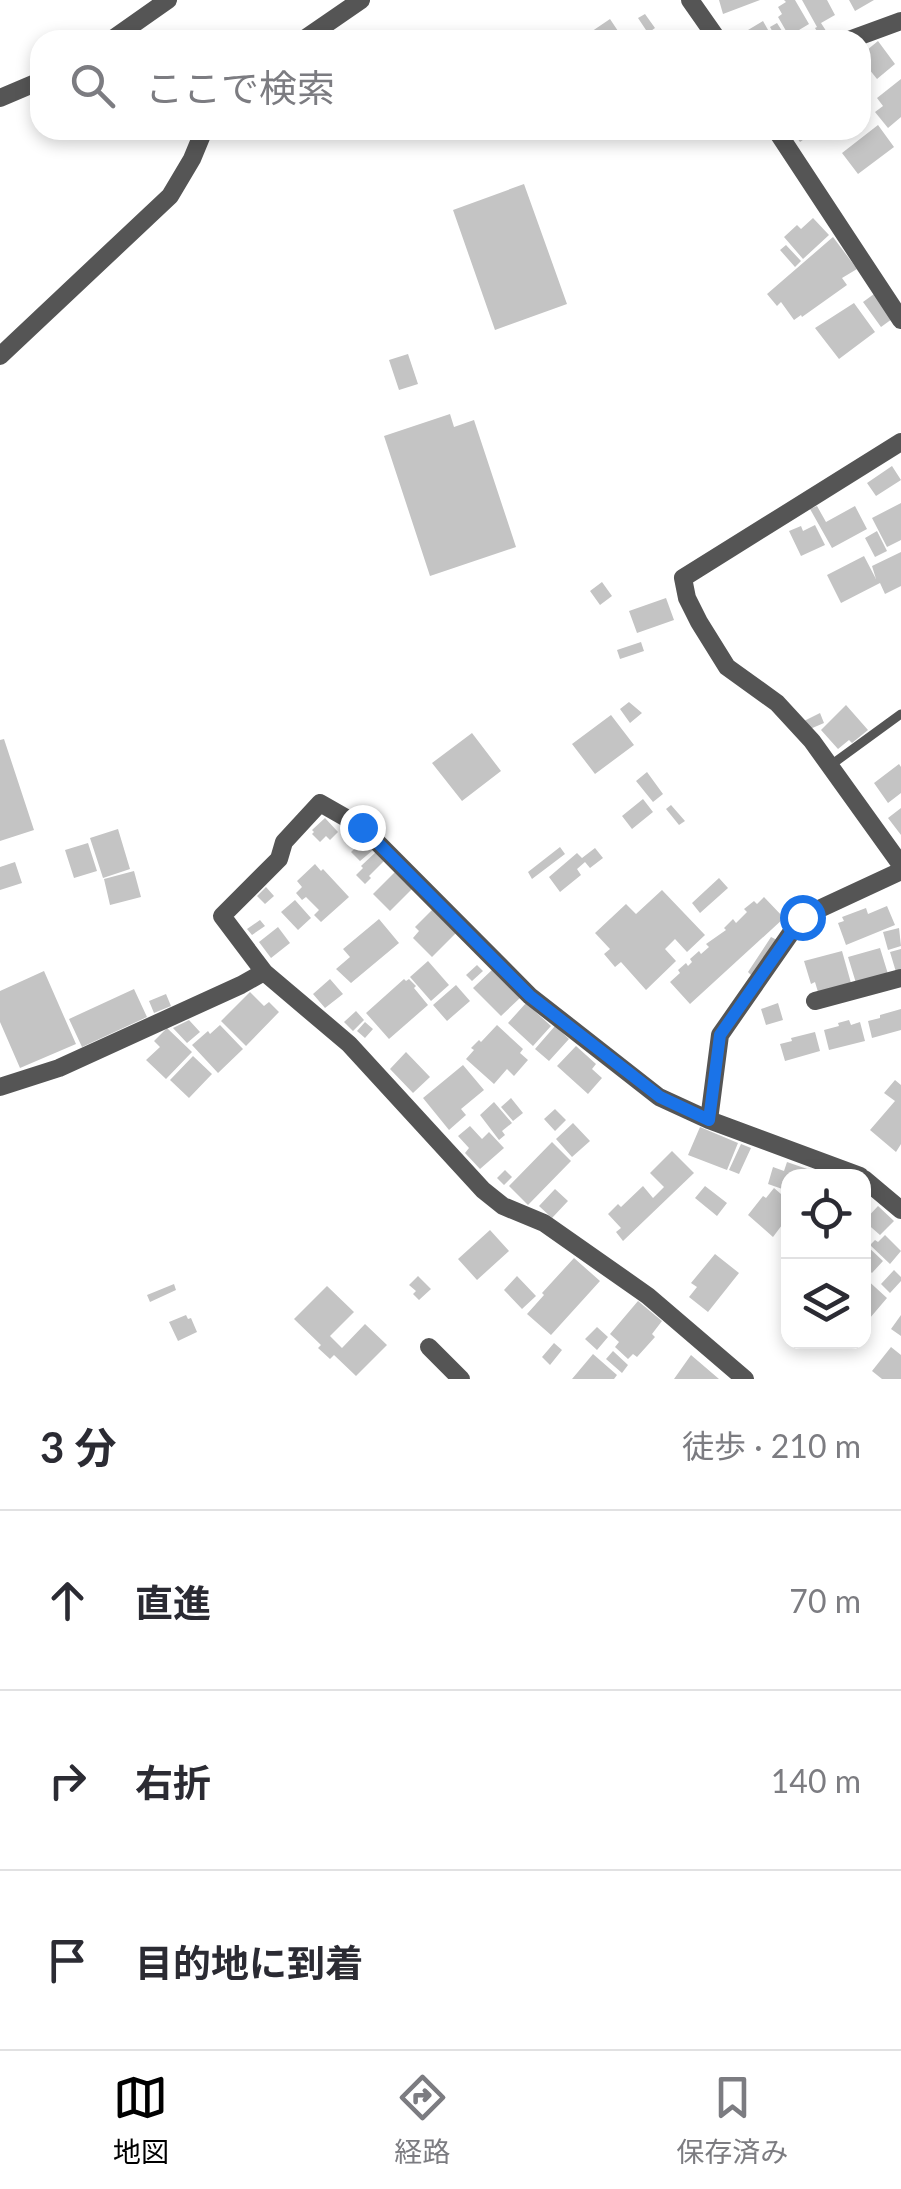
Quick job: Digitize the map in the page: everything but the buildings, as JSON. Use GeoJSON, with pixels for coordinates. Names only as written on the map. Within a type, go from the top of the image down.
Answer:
{"type":"FeatureCollection","features":[{"type":"Feature","properties":{"kind":"street"},"geometry":{"type":"LineString","coordinates":[[125,30],[168,0]]}},
{"type":"Feature","properties":{"kind":"street"},"geometry":{"type":"LineString","coordinates":[[318,30],[361,0]]}},
{"type":"Feature","properties":{"kind":"street"},"geometry":{"type":"LineString","coordinates":[[690,0],[711,30]]}},
{"type":"Feature","properties":{"kind":"street"},"geometry":{"type":"LineString","coordinates":[[871,32],[901,21]]}},
{"type":"Feature","properties":{"kind":"street"},"geometry":{"type":"LineString","coordinates":[[0,98],[30,85]]}},
{"type":"Feature","properties":{"kind":"street"},"geometry":{"type":"LineString","coordinates":[[0,356],[170,196],[200,140]]}},
{"type":"Feature","properties":{"kind":"street"},"geometry":{"type":"LineString","coordinates":[[783,140],[901,320]]}},
{"type":"Feature","properties":{"kind":"street"},"geometry":{"type":"LineString","coordinates":[[709,1120],[720,1035],[802,917],[901,868],[831,765],[777,702],[727,667],[699,622],[683,578],[901,442]]}},
{"type":"Feature","properties":{"kind":"street"},"geometry":{"type":"LineString","coordinates":[[745,1379],[648,1296],[544,1223],[502,1206],[483,1190],[349,1044],[264,972],[222,916],[279,859],[284,842],[320,804],[362,827],[530,996],[660,1097],[838,1169]]}},
{"type":"Feature","properties":{"kind":"street"},"geometry":{"type":"LineString","coordinates":[[0,1086],[60,1068],[264,972]]}},
{"type":"Feature","properties":{"kind":"street"},"geometry":{"type":"LineString","coordinates":[[815,1001],[901,978]]}},
{"type":"Feature","properties":{"kind":"street"},"geometry":{"type":"LineString","coordinates":[[871,1185],[901,1210]]}},
{"type":"Feature","properties":{"kind":"street"},"geometry":{"type":"LineString","coordinates":[[429,1347],[461,1379]]}},
{"type":"Feature","properties":{"kind":"lane"},"geometry":{"type":"LineString","coordinates":[[831,765],[901,714]]}},
{"type":"Feature","properties":{"kind":"route"},"geometry":{"type":"LineString","coordinates":[[362,827],[530,996],[660,1097],[709,1120],[720,1035],[802,917]]}}]}
